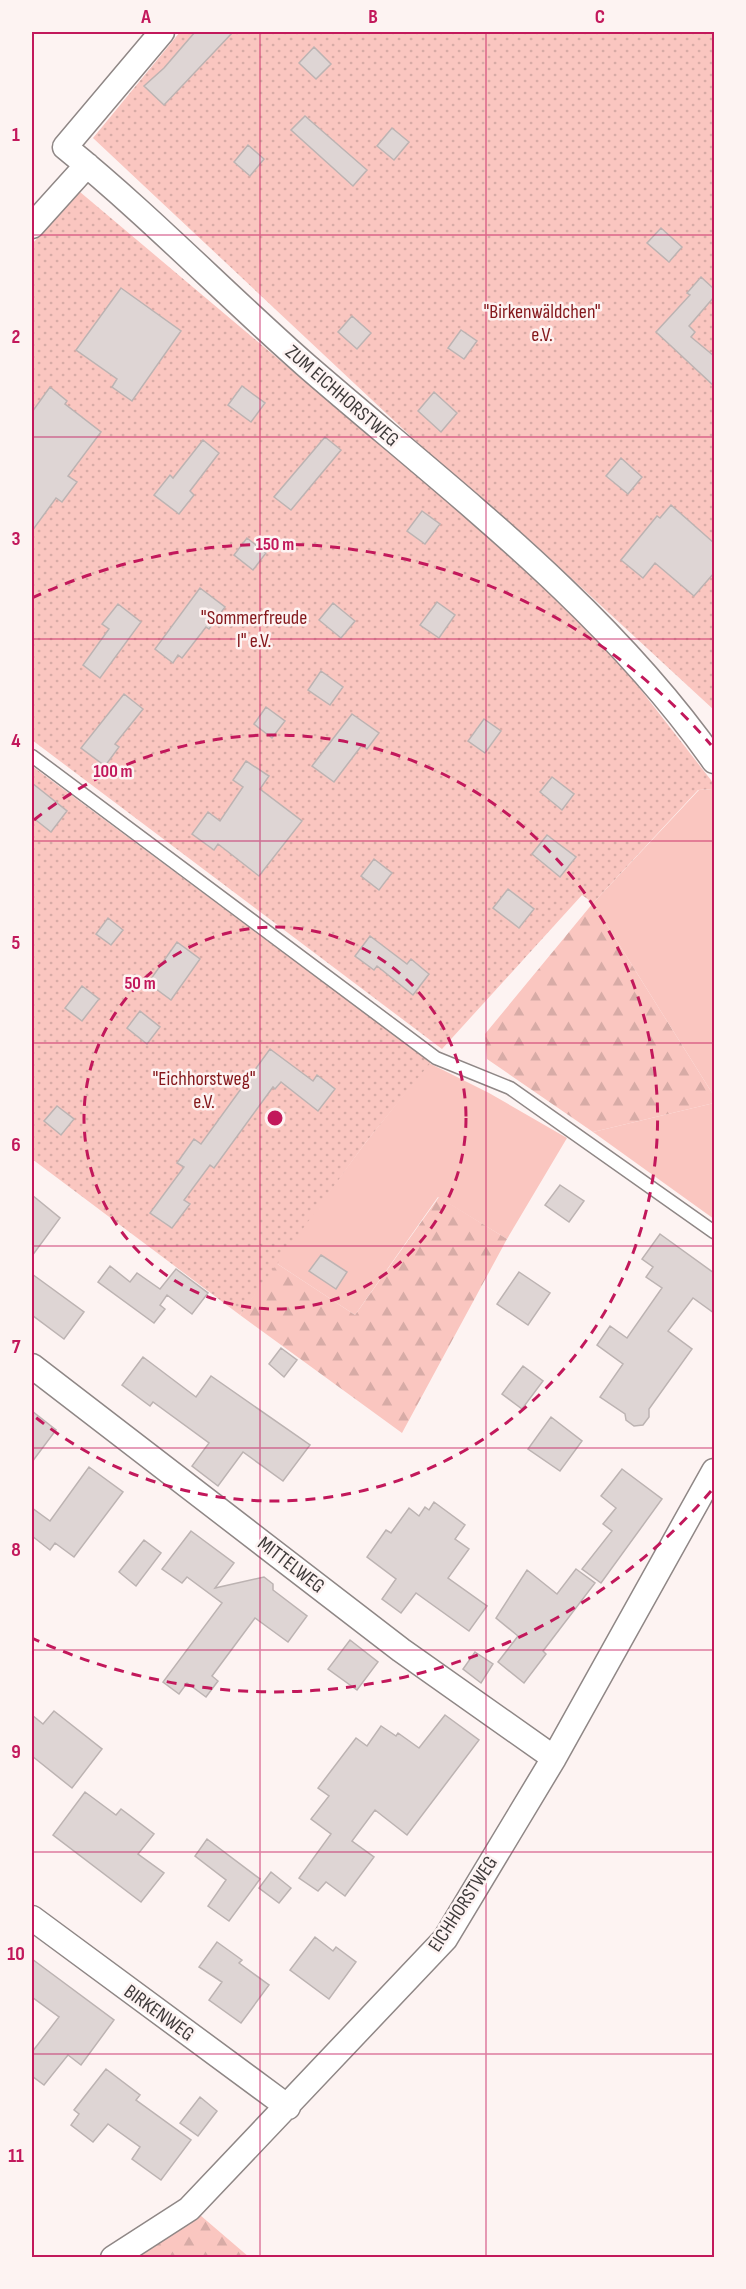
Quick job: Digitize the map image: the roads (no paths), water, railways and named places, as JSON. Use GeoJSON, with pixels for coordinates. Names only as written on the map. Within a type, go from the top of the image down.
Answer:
{"type":"FeatureCollection","features":[{"type":"Feature","properties":{"kind":"street","name":"ZUM EICHHORSTWEG"},"geometry":{"type":"LineString","coordinates":[[162,32],[66,147],[291,352],[581,604],[688,724],[714,761]]}},
{"type":"Feature","properties":{"kind":"street"},"geometry":{"type":"LineString","coordinates":[[32,226],[87,165]]}},
{"type":"Feature","properties":{"kind":"street","name":"MITTELWEG"},"geometry":{"type":"LineString","coordinates":[[32,1366],[401,1650],[554,1758]]}},
{"type":"Feature","properties":{"kind":"street","name":"EICHHORSTWEG"},"geometry":{"type":"LineString","coordinates":[[113,2258],[189,2209],[446,1939],[554,1758],[714,1471]]}},
{"type":"Feature","properties":{"kind":"street","name":"BIRKENWEG"},"geometry":{"type":"LineString","coordinates":[[32,1918],[288,2107]]}},
{"type":"Feature","properties":{"kind":"lane"},"geometry":{"type":"LineString","coordinates":[[32,756],[436,1058],[510,1088],[714,1232]]}},
{"type":"Feature","properties":{"kind":"park label","name":"\"Birkenwäldchen\" e.V."},"geometry":{"type":"Point","coordinates":[542,324]}},
{"type":"Feature","properties":{"kind":"park label","name":"\"Sommerfreude I\" e.V."},"geometry":{"type":"Point","coordinates":[254,630]}},
{"type":"Feature","properties":{"kind":"park label","name":"\"Eichhorstweg\" e.V."},"geometry":{"type":"Point","coordinates":[204,1090]}}]}
